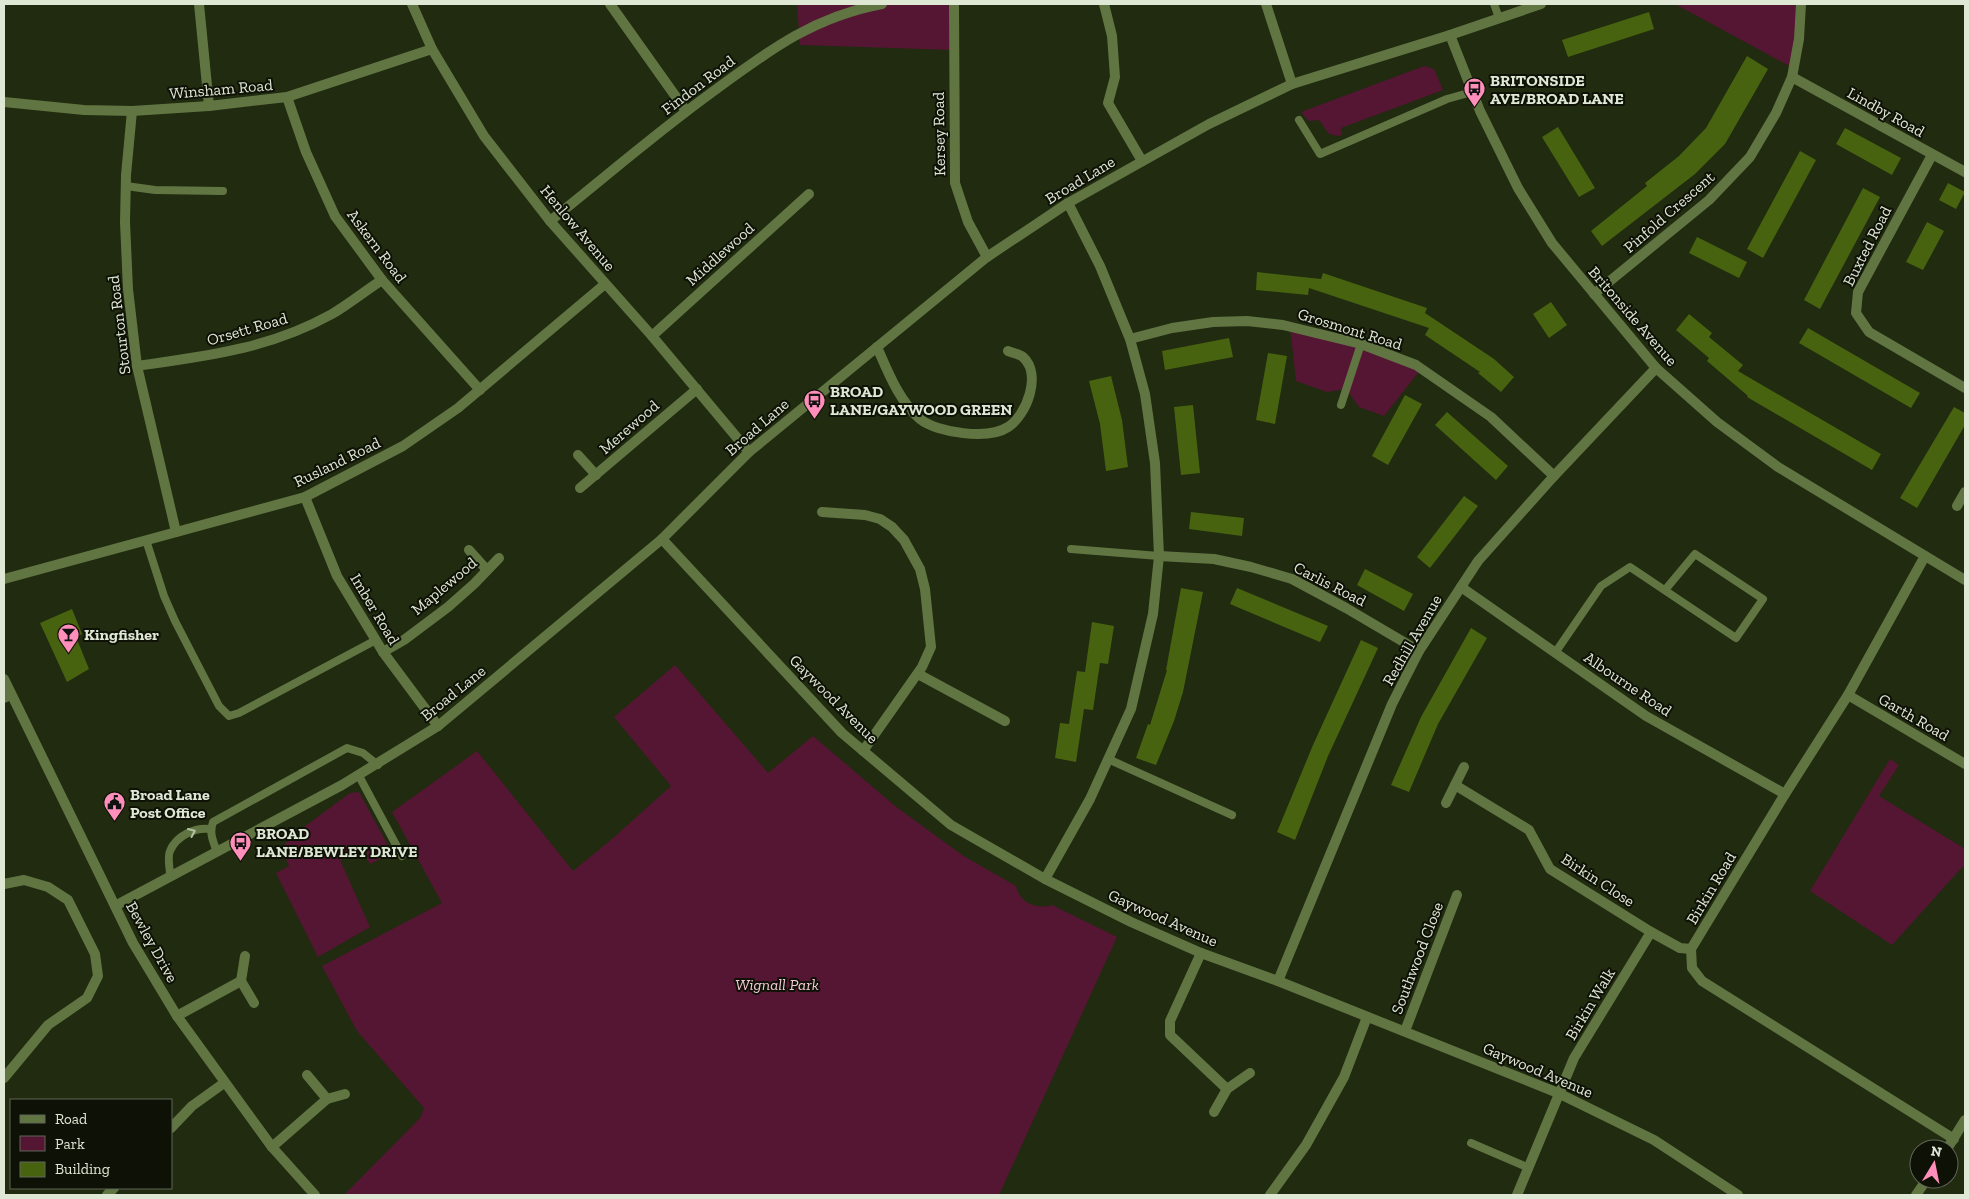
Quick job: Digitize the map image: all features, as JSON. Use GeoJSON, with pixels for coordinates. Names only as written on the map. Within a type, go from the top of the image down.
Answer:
{"type":"FeatureCollection","features":[{"type":"Feature","properties":{"kind":"street"},"geometry":{"type":"LineString","coordinates":[[199,4],[209,106]]}},
{"type":"Feature","properties":{"kind":"street","name":"Henlow Avenue"},"geometry":{"type":"LineString","coordinates":[[412,4],[432,49],[484,136],[550,221],[652,336],[749,452]]}},
{"type":"Feature","properties":{"kind":"street"},"geometry":{"type":"LineString","coordinates":[[610,4],[686,111]]}},
{"type":"Feature","properties":{"kind":"street","name":"Findon Road"},"geometry":{"type":"LineString","coordinates":[[550,221],[686,111],[774,46],[817,23],[867,6],[882,4]]}},
{"type":"Feature","properties":{"kind":"street","name":"Kersey Road"},"geometry":{"type":"LineString","coordinates":[[954,4],[955,183],[968,222],[987,257]]}},
{"type":"Feature","properties":{"kind":"street"},"geometry":{"type":"LineString","coordinates":[[1104,4],[1112,36],[1114,77],[1108,102],[1142,161]]}},
{"type":"Feature","properties":{"kind":"street"},"geometry":{"type":"LineString","coordinates":[[1266,4],[1292,84]]}},
{"type":"Feature","properties":{"kind":"street","name":"Broad Lane"},"geometry":{"type":"LineString","coordinates":[[115,906],[359,776],[438,726],[662,539],[749,452],[987,257],[1068,203],[1216,120],[1292,84],[1450,35],[1540,4]]}},
{"type":"Feature","properties":{"kind":"street","name":"Pinfold Crescent"},"geometry":{"type":"LineString","coordinates":[[1594,294],[1709,200],[1750,158],[1776,113],[1792,77],[1799,39],[1801,4]]}},
{"type":"Feature","properties":{"kind":"street","name":"Britonside Avenue"},"geometry":{"type":"LineString","coordinates":[[1450,35],[1472,92],[1518,188],[1552,243],[1656,368],[1717,422],[1778,467],[1965,580]]}},
{"type":"Feature","properties":{"kind":"street","name":"Winsham Road"},"geometry":{"type":"LineString","coordinates":[[4,102],[84,110],[132,111],[209,106],[287,97],[432,49]]}},
{"type":"Feature","properties":{"kind":"street","name":"Lindby Road"},"geometry":{"type":"LineString","coordinates":[[1792,77],[1965,172]]}},
{"type":"Feature","properties":{"kind":"street","name":"Askern Road"},"geometry":{"type":"LineString","coordinates":[[287,97],[306,152],[336,216],[382,280],[480,390]]}},
{"type":"Feature","properties":{"kind":"street","name":"Stourton Road"},"geometry":{"type":"LineString","coordinates":[[132,111],[126,186],[128,289],[137,366],[176,532]]}},
{"type":"Feature","properties":{"kind":"street","name":"Buxted Road"},"geometry":{"type":"LineString","coordinates":[[1932,155],[1858,292],[1856,313],[1869,332],[1965,388]]}},
{"type":"Feature","properties":{"kind":"street","name":"Middlewood"},"geometry":{"type":"LineString","coordinates":[[652,336],[809,194]]}},
{"type":"Feature","properties":{"kind":"street"},"geometry":{"type":"LineString","coordinates":[[1045,879],[1090,799],[1131,709],[1153,614],[1159,556],[1155,463],[1145,394],[1130,338],[1100,266],[1068,203]]}},
{"type":"Feature","properties":{"kind":"street","name":"Orsett Road"},"geometry":{"type":"LineString","coordinates":[[137,366],[223,354],[278,339],[333,313],[382,280]]}},
{"type":"Feature","properties":{"kind":"street","name":"Rusland Road"},"geometry":{"type":"LineString","coordinates":[[4,579],[305,497],[403,446],[458,408],[605,284]]}},
{"type":"Feature","properties":{"kind":"street","name":"Grosmont Road"},"geometry":{"type":"LineString","coordinates":[[1130,338],[1172,328],[1213,322],[1248,321],[1283,325],[1361,344],[1416,365],[1491,417],[1554,476]]}},
{"type":"Feature","properties":{"kind":"street"},"geometry":{"type":"LineString","coordinates":[[877,347],[891,378],[903,398],[922,420],[947,432],[988,434],[1008,427],[1021,412],[1033,386],[1032,372],[1022,356],[1008,351]]}},
{"type":"Feature","properties":{"kind":"street","name":"Redhill Avenue"},"geometry":{"type":"LineString","coordinates":[[1278,981],[1392,704],[1419,651],[1478,561],[1554,476],[1656,368]]}},
{"type":"Feature","properties":{"kind":"street","name":"Merewood"},"geometry":{"type":"LineString","coordinates":[[580,488],[697,389]]}},
{"type":"Feature","properties":{"kind":"street"},"geometry":{"type":"LineString","coordinates":[[578,454],[596,475]]}},
{"type":"Feature","properties":{"kind":"street"},"geometry":{"type":"LineString","coordinates":[[1957,506],[1965,492]]}},
{"type":"Feature","properties":{"kind":"street","name":"Imber Road"},"geometry":{"type":"LineString","coordinates":[[305,497],[337,576],[383,652],[438,726]]}},
{"type":"Feature","properties":{"kind":"street"},"geometry":{"type":"LineString","coordinates":[[822,512],[880,518],[904,540],[920,569],[925,589],[931,647],[918,674],[863,751]]}},
{"type":"Feature","properties":{"kind":"street","name":"Gaywood Avenue"},"geometry":{"type":"LineString","coordinates":[[662,539],[842,733],[951,825],[1045,879],[1131,922],[1201,953],[1278,981],[1558,1093],[1654,1140],[1738,1195]]}},
{"type":"Feature","properties":{"kind":"street"},"geometry":{"type":"LineString","coordinates":[[469,550],[487,570]]}},
{"type":"Feature","properties":{"kind":"street","name":"Carlis Road"},"geometry":{"type":"LineString","coordinates":[[1159,556],[1214,559],[1292,579],[1419,651]]}},
{"type":"Feature","properties":{"kind":"street","name":"Birkin Road"},"geometry":{"type":"LineString","coordinates":[[1925,556],[1848,695],[1785,794],[1691,950],[1692,968],[1702,981],[1954,1139]]}},
{"type":"Feature","properties":{"kind":"street","name":"Maplewood"},"geometry":{"type":"LineString","coordinates":[[383,652],[404,640],[448,606],[499,558]]}},
{"type":"Feature","properties":{"kind":"street","name":"Albourne Road"},"geometry":{"type":"LineString","coordinates":[[1461,587],[1646,716],[1785,794]]}},
{"type":"Feature","properties":{"kind":"street"},"geometry":{"type":"LineString","coordinates":[[918,674],[1005,721]]}},
{"type":"Feature","properties":{"kind":"street","name":"Bewley Drive"},"geometry":{"type":"LineString","coordinates":[[4,679],[7,696],[133,943],[177,1016],[224,1083],[272,1147],[315,1195]]}},
{"type":"Feature","properties":{"kind":"street","name":"Garth Road"},"geometry":{"type":"LineString","coordinates":[[1848,695],[1965,764]]}},
{"type":"Feature","properties":{"kind":"street"},"geometry":{"type":"LineString","coordinates":[[1446,803],[1464,767]]}},
{"type":"Feature","properties":{"kind":"street","name":"Birkin Close"},"geometry":{"type":"LineString","coordinates":[[1455,785],[1529,830],[1550,869],[1651,932],[1680,948],[1691,950]]}},
{"type":"Feature","properties":{"kind":"street"},"geometry":{"type":"LineString","coordinates":[[4,884],[24,880],[48,887],[68,900],[95,954],[98,976],[87,998],[48,1026],[4,1078]]}},
{"type":"Feature","properties":{"kind":"street","name":"Southwood Close"},"geometry":{"type":"LineString","coordinates":[[1405,1031],[1457,895]]}},
{"type":"Feature","properties":{"kind":"street","name":"Birkin Walk"},"geometry":{"type":"LineString","coordinates":[[1517,1195],[1574,1058],[1651,932]]}},
{"type":"Feature","properties":{"kind":"street"},"geometry":{"type":"LineString","coordinates":[[1201,953],[1170,1021],[1170,1035],[1227,1089]]}},
{"type":"Feature","properties":{"kind":"street"},"geometry":{"type":"LineString","coordinates":[[245,956],[241,981],[254,1002]]}},
{"type":"Feature","properties":{"kind":"street"},"geometry":{"type":"LineString","coordinates":[[177,1016],[241,981]]}},
{"type":"Feature","properties":{"kind":"street"},"geometry":{"type":"LineString","coordinates":[[1270,1195],[1306,1145],[1344,1077],[1367,1017]]}},
{"type":"Feature","properties":{"kind":"street"},"geometry":{"type":"LineString","coordinates":[[1214,1112],[1227,1089],[1250,1073]]}},
{"type":"Feature","properties":{"kind":"street"},"geometry":{"type":"LineString","coordinates":[[307,1075],[327,1099]]}},
{"type":"Feature","properties":{"kind":"street"},"geometry":{"type":"LineString","coordinates":[[172,1127],[192,1106],[224,1083]]}},
{"type":"Feature","properties":{"kind":"street"},"geometry":{"type":"LineString","coordinates":[[272,1147],[327,1099],[345,1094]]}},
{"type":"Feature","properties":{"kind":"street"},"geometry":{"type":"LineString","coordinates":[[1954,1139],[1965,1120]]}},
{"type":"Feature","properties":{"kind":"lane"},"geometry":{"type":"LineString","coordinates":[[1494,4],[1499,18]]}},
{"type":"Feature","properties":{"kind":"lane"},"geometry":{"type":"LineString","coordinates":[[1299,120],[1320,154],[1447,99],[1472,92]]}},
{"type":"Feature","properties":{"kind":"lane"},"geometry":{"type":"LineString","coordinates":[[126,186],[155,190],[223,191]]}},
{"type":"Feature","properties":{"kind":"lane"},"geometry":{"type":"LineString","coordinates":[[1341,405],[1361,344]]}},
{"type":"Feature","properties":{"kind":"lane"},"geometry":{"type":"LineString","coordinates":[[146,540],[164,596],[179,629],[219,706],[229,716],[240,713],[376,640]]}},
{"type":"Feature","properties":{"kind":"lane"},"geometry":{"type":"LineString","coordinates":[[1071,549],[1159,556]]}},
{"type":"Feature","properties":{"kind":"lane"},"geometry":{"type":"LineString","coordinates":[[1555,653],[1601,586],[1630,567],[1736,638],[1764,599],[1695,554],[1666,590]]}},
{"type":"Feature","properties":{"kind":"lane"},"geometry":{"type":"LineString","coordinates":[[217,852],[210,829],[213,822],[347,748],[363,753],[378,765]]}},
{"type":"Feature","properties":{"kind":"lane"},"geometry":{"type":"LineString","coordinates":[[1108,759],[1232,815]]}},
{"type":"Feature","properties":{"kind":"lane"},"geometry":{"type":"LineString","coordinates":[[359,776],[402,856]]}},
{"type":"Feature","properties":{"kind":"lane"},"geometry":{"type":"LineString","coordinates":[[170,875],[169,852],[177,838],[201,828],[210,829]]}},
{"type":"Feature","properties":{"kind":"lane"},"geometry":{"type":"LineString","coordinates":[[1471,1143],[1529,1168]]}},
{"type":"Feature","properties":{"kind":"green space"},"geometry":{"type":"Polygon","coordinates":[[[797,4],[954,4],[953,50],[800,45],[797,4]]]}},
{"type":"Feature","properties":{"kind":"green space"},"geometry":{"type":"Polygon","coordinates":[[[1675,4],[1801,4],[1793,68],[1675,4]]]}},
{"type":"Feature","properties":{"kind":"green space"},"geometry":{"type":"Polygon","coordinates":[[[1424,66],[1434,69],[1443,90],[1341,128],[1342,135],[1329,134],[1319,120],[1309,121],[1301,112],[1424,66]]]}},
{"type":"Feature","properties":{"kind":"green space"},"geometry":{"type":"Polygon","coordinates":[[[1290,326],[1421,369],[1384,416],[1359,407],[1346,389],[1327,392],[1296,381],[1290,326]]]}},
{"type":"Feature","properties":{"kind":"green space","name":"Wignall Park"},"geometry":{"type":"Polygon","coordinates":[[[675,665],[768,773],[813,736],[895,806],[962,855],[1016,886],[1024,900],[1034,905],[1052,905],[1117,937],[999,1195],[345,1194],[420,1118],[424,1108],[357,1031],[322,966],[442,903],[392,812],[477,751],[573,871],[671,786],[614,717],[675,665]]]}},
{"type":"Feature","properties":{"kind":"green space"},"geometry":{"type":"Polygon","coordinates":[[[1890,759],[1899,765],[1879,796],[1965,849],[1965,864],[1892,945],[1810,891],[1890,759]]]}},
{"type":"Feature","properties":{"kind":"green space"},"geometry":{"type":"Polygon","coordinates":[[[359,792],[392,853],[370,864],[360,849],[340,860],[370,927],[318,957],[276,873],[289,866],[281,848],[293,835],[350,793],[359,792]]]}},
{"type":"Feature","properties":{"kind":"building"},"geometry":{"type":"Polygon","coordinates":[[[1649,12],[1654,29],[1568,57],[1562,40],[1649,12]]]}},
{"type":"Feature","properties":{"kind":"building"},"geometry":{"type":"Polygon","coordinates":[[[1747,56],[1768,69],[1725,144],[1695,174],[1602,246],[1591,231],[1647,186],[1645,183],[1679,156],[1706,128],[1747,56]]]}},
{"type":"Feature","properties":{"kind":"building"},"geometry":{"type":"Polygon","coordinates":[[[1558,127],[1595,188],[1579,197],[1542,137],[1558,127]]]}},
{"type":"Feature","properties":{"kind":"building"},"geometry":{"type":"Polygon","coordinates":[[[1845,128],[1901,158],[1892,175],[1836,144],[1845,128]]]}},
{"type":"Feature","properties":{"kind":"building"},"geometry":{"type":"Polygon","coordinates":[[[1800,151],[1816,160],[1763,258],[1747,249],[1800,151]]]}},
{"type":"Feature","properties":{"kind":"building"},"geometry":{"type":"Polygon","coordinates":[[[1948,183],[1965,192],[1956,209],[1939,200],[1948,183]]]}},
{"type":"Feature","properties":{"kind":"building"},"geometry":{"type":"Polygon","coordinates":[[[1863,188],[1880,197],[1820,309],[1804,300],[1863,188]]]}},
{"type":"Feature","properties":{"kind":"building"},"geometry":{"type":"Polygon","coordinates":[[[1927,222],[1944,231],[1923,270],[1906,262],[1927,222]]]}},
{"type":"Feature","properties":{"kind":"building"},"geometry":{"type":"Polygon","coordinates":[[[1697,237],[1747,262],[1739,278],[1689,253],[1697,237]]]}},
{"type":"Feature","properties":{"kind":"building"},"geometry":{"type":"Polygon","coordinates":[[[1257,272],[1321,279],[1323,273],[1427,308],[1425,313],[1494,359],[1514,377],[1501,392],[1478,373],[1480,372],[1425,335],[1429,328],[1309,288],[1308,295],[1256,290],[1257,272]]]}},
{"type":"Feature","properties":{"kind":"building"},"geometry":{"type":"Polygon","coordinates":[[[1551,302],[1567,325],[1549,338],[1533,314],[1551,302]]]}},
{"type":"Feature","properties":{"kind":"building"},"geometry":{"type":"Polygon","coordinates":[[[1689,314],[1712,333],[1709,337],[1743,365],[1738,371],[1881,454],[1872,470],[1747,397],[1707,361],[1709,358],[1676,330],[1689,314]]]}},
{"type":"Feature","properties":{"kind":"building"},"geometry":{"type":"Polygon","coordinates":[[[1808,328],[1920,393],[1911,408],[1799,343],[1808,328]]]}},
{"type":"Feature","properties":{"kind":"building"},"geometry":{"type":"Polygon","coordinates":[[[1229,338],[1233,357],[1165,370],[1162,351],[1229,338]]]}},
{"type":"Feature","properties":{"kind":"building"},"geometry":{"type":"Polygon","coordinates":[[[1268,353],[1287,356],[1275,424],[1256,420],[1268,353]]]}},
{"type":"Feature","properties":{"kind":"building"},"geometry":{"type":"Polygon","coordinates":[[[1111,376],[1122,420],[1128,467],[1106,471],[1100,424],[1089,381],[1111,376]]]}},
{"type":"Feature","properties":{"kind":"building"},"geometry":{"type":"Polygon","coordinates":[[[1405,395],[1422,404],[1388,465],[1372,456],[1405,395]]]}},
{"type":"Feature","properties":{"kind":"building"},"geometry":{"type":"Polygon","coordinates":[[[1193,405],[1200,473],[1181,475],[1174,407],[1193,405]]]}},
{"type":"Feature","properties":{"kind":"building"},"geometry":{"type":"Polygon","coordinates":[[[1954,407],[1965,413],[1965,425],[1917,508],[1900,498],[1954,407]]]}},
{"type":"Feature","properties":{"kind":"building"},"geometry":{"type":"Polygon","coordinates":[[[1447,412],[1508,466],[1496,480],[1435,425],[1447,412]]]}},
{"type":"Feature","properties":{"kind":"building"},"geometry":{"type":"Polygon","coordinates":[[[1464,496],[1478,506],[1430,568],[1417,557],[1464,496]]]}},
{"type":"Feature","properties":{"kind":"building"},"geometry":{"type":"Polygon","coordinates":[[[1191,512],[1244,518],[1242,536],[1189,529],[1191,512]]]}},
{"type":"Feature","properties":{"kind":"building"},"geometry":{"type":"Polygon","coordinates":[[[1365,569],[1413,594],[1404,611],[1357,585],[1365,569]]]}},
{"type":"Feature","properties":{"kind":"building"},"geometry":{"type":"Polygon","coordinates":[[[1181,588],[1203,592],[1183,692],[1174,721],[1156,765],[1136,758],[1148,724],[1150,725],[1167,670],[1181,588]]]}},
{"type":"Feature","properties":{"kind":"building"},"geometry":{"type":"Polygon","coordinates":[[[1237,588],[1328,626],[1320,642],[1230,604],[1237,588]]]}},
{"type":"Feature","properties":{"kind":"building","name":"Kingfisher"},"geometry":{"type":"Polygon","coordinates":[[[72,609],[82,634],[76,637],[89,669],[67,682],[40,623],[72,609]]]}},
{"type":"Feature","properties":{"kind":"building"},"geometry":{"type":"Polygon","coordinates":[[[1092,622],[1114,626],[1108,664],[1100,663],[1093,710],[1084,709],[1076,762],[1055,758],[1060,723],[1069,724],[1077,671],[1085,672],[1092,622]]]}},
{"type":"Feature","properties":{"kind":"building"},"geometry":{"type":"Polygon","coordinates":[[[1471,628],[1487,638],[1438,724],[1409,792],[1391,785],[1421,717],[1471,628]]]}},
{"type":"Feature","properties":{"kind":"building"},"geometry":{"type":"Polygon","coordinates":[[[1361,640],[1378,648],[1328,756],[1295,840],[1277,832],[1313,745],[1361,640]]]}},
{"type":"Feature","properties":{"kind":"place","name":"BRITONSIDE AVE/BROAD LANE"},"geometry":{"type":"Point","coordinates":[1474,108]}},
{"type":"Feature","properties":{"kind":"place","name":"BROAD LANE/GAYWOOD GREEN"},"geometry":{"type":"Point","coordinates":[814,419]}},
{"type":"Feature","properties":{"kind":"place","name":"Kingfisher"},"geometry":{"type":"Point","coordinates":[68,653]}},
{"type":"Feature","properties":{"kind":"place","name":"Broad Lane Post Office"},"geometry":{"type":"Point","coordinates":[114,822]}},
{"type":"Feature","properties":{"kind":"place","name":"BROAD LANE/BEWLEY DRIVE"},"geometry":{"type":"Point","coordinates":[240,861]}}]}
